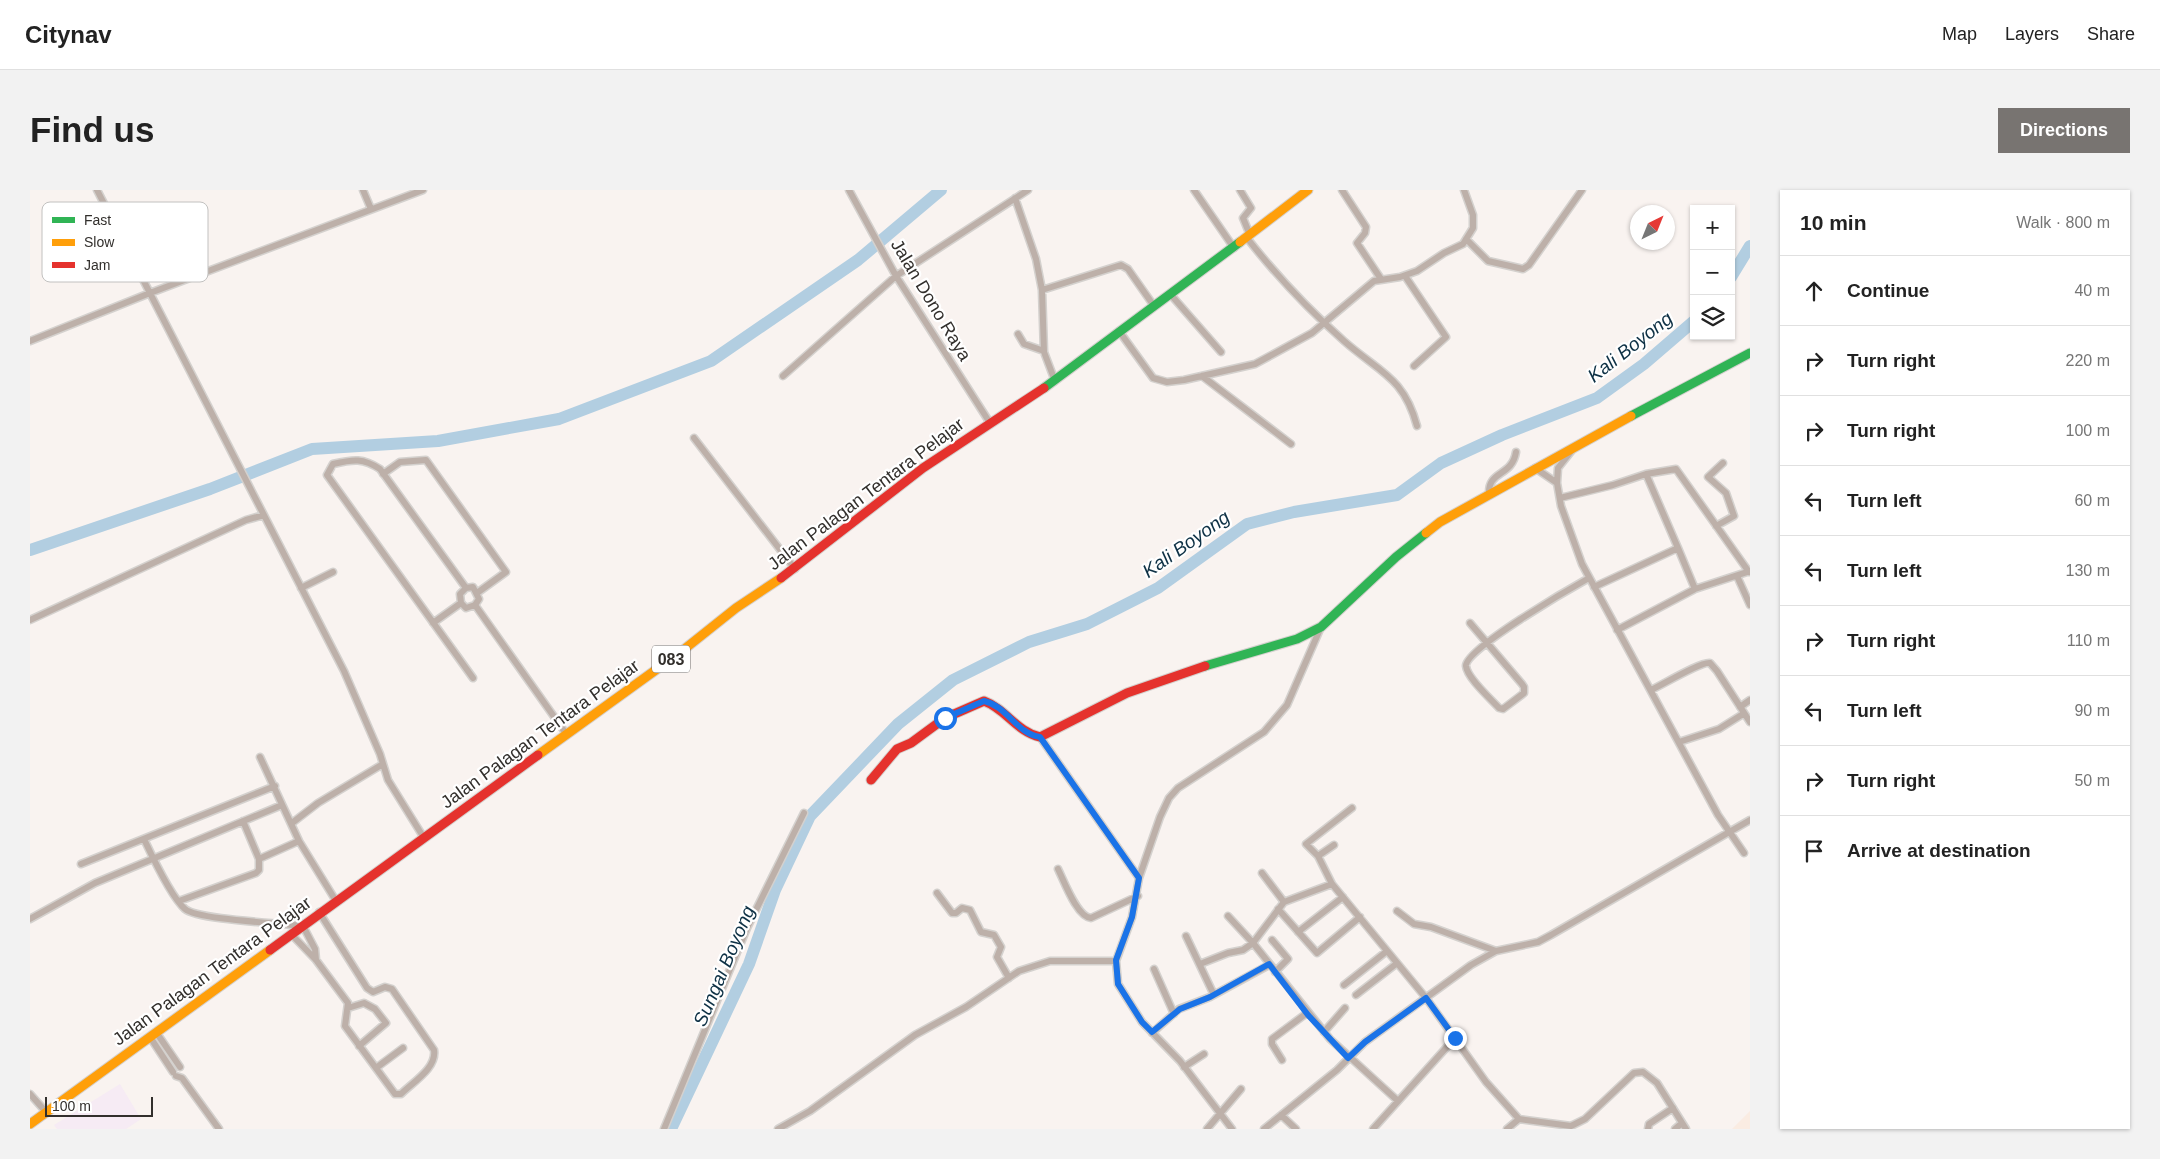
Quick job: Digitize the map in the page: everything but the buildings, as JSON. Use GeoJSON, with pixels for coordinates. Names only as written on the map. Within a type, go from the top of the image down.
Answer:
{"type":"FeatureCollection","features":[{"type":"Feature","properties":{"kind":"main road","name":"Jalan Palagan Tentara Pelajar"},"geometry":{"type":"LineString","coordinates":[[32,1125],[46,1112],[303,926],[319,912],[682,651],[736,608],[795,569],[923,468],[1055,380],[1154,306],[1172,295],[1308,190]]}},
{"type":"Feature","properties":{"kind":"main road"},"geometry":{"type":"LineString","coordinates":[[871,780],[897,749],[911,743],[945,718],[984,701],[1002,709],[1031,736],[1040,737],[1127,693],[1238,655],[1298,639],[1322,627],[1396,557],[1440,522],[1575,446],[1750,353]]}},
{"type":"Feature","properties":{"kind":"street"},"geometry":{"type":"LineString","coordinates":[[97,190],[103,202]]}},
{"type":"Feature","properties":{"kind":"street"},"geometry":{"type":"LineString","coordinates":[[363,190],[371,209]]}},
{"type":"Feature","properties":{"kind":"street"},"geometry":{"type":"LineString","coordinates":[[208,271],[423,190]]}},
{"type":"Feature","properties":{"kind":"street","name":"Jalan Dono Raya"},"geometry":{"type":"LineString","coordinates":[[849,190],[896,276],[990,423]]}},
{"type":"Feature","properties":{"kind":"street"},"geometry":{"type":"LineString","coordinates":[[783,376],[896,276],[1028,190]]}},
{"type":"Feature","properties":{"kind":"street"},"geometry":{"type":"LineString","coordinates":[[1194,190],[1234,248]]}},
{"type":"Feature","properties":{"kind":"street"},"geometry":{"type":"LineString","coordinates":[[1240,190],[1251,208],[1243,218],[1249,237],[1273,271],[1345,342],[1381,369],[1402,389],[1413,409],[1417,426]]}},
{"type":"Feature","properties":{"kind":"street"},"geometry":{"type":"LineString","coordinates":[[1342,190],[1366,227],[1365,233],[1357,243],[1381,279]]}},
{"type":"Feature","properties":{"kind":"street"},"geometry":{"type":"LineString","coordinates":[[1119,332],[1153,378],[1167,382],[1255,364],[1312,332],[1364,288],[1381,279],[1405,276],[1417,271],[1444,252],[1463,244],[1473,228],[1473,215],[1464,190]]}},
{"type":"Feature","properties":{"kind":"street"},"geometry":{"type":"LineString","coordinates":[[1466,239],[1488,261],[1523,269],[1529,265],[1582,190]]}},
{"type":"Feature","properties":{"kind":"street"},"geometry":{"type":"LineString","coordinates":[[1015,198],[1036,259],[1042,290],[1044,351],[1055,380]]}},
{"type":"Feature","properties":{"kind":"street"},"geometry":{"type":"LineString","coordinates":[[1042,290],[1121,265],[1128,269],[1154,306]]}},
{"type":"Feature","properties":{"kind":"street"},"geometry":{"type":"LineString","coordinates":[[1405,276],[1446,336],[1414,366]]}},
{"type":"Feature","properties":{"kind":"street"},"geometry":{"type":"LineString","coordinates":[[144,282],[344,671],[388,780],[424,838]]}},
{"type":"Feature","properties":{"kind":"street"},"geometry":{"type":"LineString","coordinates":[[30,341],[179,282]]}},
{"type":"Feature","properties":{"kind":"street"},"geometry":{"type":"LineString","coordinates":[[1172,295],[1221,352]]}},
{"type":"Feature","properties":{"kind":"street"},"geometry":{"type":"LineString","coordinates":[[1018,334],[1024,344],[1044,351]]}},
{"type":"Feature","properties":{"kind":"street"},"geometry":{"type":"LineString","coordinates":[[1202,376],[1291,444]]}},
{"type":"Feature","properties":{"kind":"street"},"geometry":{"type":"LineString","coordinates":[[694,438],[795,569]]}},
{"type":"Feature","properties":{"kind":"street"},"geometry":{"type":"LineString","coordinates":[[1575,446],[1558,468],[1557,484],[1582,564],[1729,833],[1744,853]]}},
{"type":"Feature","properties":{"kind":"street"},"geometry":{"type":"LineString","coordinates":[[1489,494],[1489,484],[1493,479],[1510,468],[1516,452]]}},
{"type":"Feature","properties":{"kind":"street"},"geometry":{"type":"LineString","coordinates":[[466,588],[383,474],[367,461],[350,460],[333,464],[327,475],[473,678]]}},
{"type":"Feature","properties":{"kind":"street"},"geometry":{"type":"LineString","coordinates":[[383,474],[400,462],[426,460],[506,572],[477,593]]}},
{"type":"Feature","properties":{"kind":"street"},"geometry":{"type":"LineString","coordinates":[[1716,526],[1734,516],[1726,493],[1708,477],[1723,463]]}},
{"type":"Feature","properties":{"kind":"street"},"geometry":{"type":"LineString","coordinates":[[1535,468],[1557,484]]}},
{"type":"Feature","properties":{"kind":"street"},"geometry":{"type":"LineString","coordinates":[[1560,498],[1646,474],[1676,469],[1749,572],[1694,589],[1618,630]]}},
{"type":"Feature","properties":{"kind":"street"},"geometry":{"type":"LineString","coordinates":[[1646,474],[1694,589]]}},
{"type":"Feature","properties":{"kind":"street"},"geometry":{"type":"LineString","coordinates":[[30,620],[246,520],[264,515]]}},
{"type":"Feature","properties":{"kind":"street"},"geometry":{"type":"LineString","coordinates":[[1594,587],[1678,548]]}},
{"type":"Feature","properties":{"kind":"street"},"geometry":{"type":"LineString","coordinates":[[301,588],[334,572]]}},
{"type":"Feature","properties":{"kind":"street"},"geometry":{"type":"LineString","coordinates":[[1737,576],[1750,605]]}},
{"type":"Feature","properties":{"kind":"street"},"geometry":{"type":"LineString","coordinates":[[1470,623],[1487,643],[1526,691],[1503,709],[1499,708],[1470,675],[1466,667],[1467,661],[1487,643],[1540,606],[1589,578]]}},
{"type":"Feature","properties":{"kind":"street"},"geometry":{"type":"LineString","coordinates":[[473,587],[477,593],[479,599],[475,605],[466,608],[461,603],[460,594],[466,588],[473,587]]}},
{"type":"Feature","properties":{"kind":"street"},"geometry":{"type":"LineString","coordinates":[[433,623],[461,603]]}},
{"type":"Feature","properties":{"kind":"street"},"geometry":{"type":"LineString","coordinates":[[475,605],[567,735]]}},
{"type":"Feature","properties":{"kind":"street"},"geometry":{"type":"LineString","coordinates":[[1232,1129],[1184,1067],[1142,1022],[1118,984],[1116,960],[1138,896],[1139,878],[1169,798],[1178,788],[1264,732],[1287,705],[1322,627]]}},
{"type":"Feature","properties":{"kind":"street"},"geometry":{"type":"LineString","coordinates":[[1651,690],[1705,662],[1718,671],[1743,714],[1750,722]]}},
{"type":"Feature","properties":{"kind":"street"},"geometry":{"type":"LineString","coordinates":[[1740,707],[1750,700]]}},
{"type":"Feature","properties":{"kind":"street"},"geometry":{"type":"LineString","coordinates":[[1679,742],[1719,729],[1743,714]]}},
{"type":"Feature","properties":{"kind":"street"},"geometry":{"type":"LineString","coordinates":[[1040,737],[1139,878]]}},
{"type":"Feature","properties":{"kind":"street"},"geometry":{"type":"LineString","coordinates":[[260,757],[299,841],[336,901]]}},
{"type":"Feature","properties":{"kind":"street"},"geometry":{"type":"LineString","coordinates":[[292,824],[318,803],[383,764]]}},
{"type":"Feature","properties":{"kind":"street"},"geometry":{"type":"LineString","coordinates":[[81,864],[275,786]]}},
{"type":"Feature","properties":{"kind":"street"},"geometry":{"type":"LineString","coordinates":[[30,919],[95,883],[282,805]]}},
{"type":"Feature","properties":{"kind":"street"},"geometry":{"type":"LineString","coordinates":[[1352,808],[1306,844],[1318,856],[1332,884],[1396,964],[1426,998],[1486,1082],[1519,1119],[1571,1126],[1584,1119],[1634,1073],[1643,1072],[1657,1083],[1686,1129]]}},
{"type":"Feature","properties":{"kind":"street"},"geometry":{"type":"LineString","coordinates":[[664,1129],[747,928],[804,813]]}},
{"type":"Feature","properties":{"kind":"street"},"geometry":{"type":"LineString","coordinates":[[1264,1129],[1337,1070],[1365,1042],[1471,965],[1496,951],[1538,942],[1750,820]]}},
{"type":"Feature","properties":{"kind":"street"},"geometry":{"type":"LineString","coordinates":[[179,901],[260,870],[259,859],[243,821]]}},
{"type":"Feature","properties":{"kind":"street"},"geometry":{"type":"LineString","coordinates":[[144,839],[153,859],[185,909],[202,915],[303,926],[315,949],[316,960]]}},
{"type":"Feature","properties":{"kind":"street"},"geometry":{"type":"LineString","coordinates":[[259,859],[299,841]]}},
{"type":"Feature","properties":{"kind":"street"},"geometry":{"type":"LineString","coordinates":[[1318,856],[1334,845]]}},
{"type":"Feature","properties":{"kind":"street"},"geometry":{"type":"LineString","coordinates":[[1058,869],[1080,912],[1086,918],[1091,918],[1138,896]]}},
{"type":"Feature","properties":{"kind":"street"},"geometry":{"type":"LineString","coordinates":[[1262,873],[1284,902]]}},
{"type":"Feature","properties":{"kind":"street"},"geometry":{"type":"LineString","coordinates":[[1200,964],[1228,953],[1243,950],[1253,943],[1284,902],[1332,884]]}},
{"type":"Feature","properties":{"kind":"street"},"geometry":{"type":"LineString","coordinates":[[937,893],[952,913],[956,913],[962,908],[970,910],[981,932],[994,935],[1001,947],[996,957],[1010,978]]}},
{"type":"Feature","properties":{"kind":"street"},"geometry":{"type":"LineString","coordinates":[[1298,932],[1343,897]]}},
{"type":"Feature","properties":{"kind":"street"},"geometry":{"type":"LineString","coordinates":[[1278,910],[1313,951],[1318,953],[1360,917]]}},
{"type":"Feature","properties":{"kind":"street"},"geometry":{"type":"LineString","coordinates":[[1397,911],[1414,924],[1431,927],[1496,951]]}},
{"type":"Feature","properties":{"kind":"street"},"geometry":{"type":"LineString","coordinates":[[291,934],[316,960],[348,1003],[345,1026],[395,1094],[398,1095],[431,1066],[436,1058],[434,1050],[392,989],[386,987],[373,992],[367,988],[319,912]]}},
{"type":"Feature","properties":{"kind":"street"},"geometry":{"type":"LineString","coordinates":[[1228,916],[1253,943],[1324,1032],[1348,1058],[1398,1101]]}},
{"type":"Feature","properties":{"kind":"street"},"geometry":{"type":"LineString","coordinates":[[1186,936],[1214,995]]}},
{"type":"Feature","properties":{"kind":"street"},"geometry":{"type":"LineString","coordinates":[[1272,940],[1288,959],[1275,972]]}},
{"type":"Feature","properties":{"kind":"street"},"geometry":{"type":"LineString","coordinates":[[1344,985],[1387,951]]}},
{"type":"Feature","properties":{"kind":"street"},"geometry":{"type":"LineString","coordinates":[[778,1129],[810,1111],[916,1034],[966,1007],[1019,971],[1050,961],[1116,960]]}},
{"type":"Feature","properties":{"kind":"street"},"geometry":{"type":"LineString","coordinates":[[1152,1032],[1180,1009],[1214,995],[1269,964]]}},
{"type":"Feature","properties":{"kind":"street"},"geometry":{"type":"LineString","coordinates":[[1356,995],[1396,964]]}},
{"type":"Feature","properties":{"kind":"street"},"geometry":{"type":"LineString","coordinates":[[1154,969],[1174,1014]]}},
{"type":"Feature","properties":{"kind":"street"},"geometry":{"type":"LineString","coordinates":[[348,1008],[362,1003],[369,1005],[386,1023],[359,1046]]}},
{"type":"Feature","properties":{"kind":"street"},"geometry":{"type":"LineString","coordinates":[[1324,1032],[1345,1008]]}},
{"type":"Feature","properties":{"kind":"street"},"geometry":{"type":"LineString","coordinates":[[1282,1060],[1272,1044],[1272,1039],[1307,1013]]}},
{"type":"Feature","properties":{"kind":"street"},"geometry":{"type":"LineString","coordinates":[[153,1034],[219,1129]]}},
{"type":"Feature","properties":{"kind":"street"},"geometry":{"type":"LineString","coordinates":[[1373,1129],[1455,1038]]}},
{"type":"Feature","properties":{"kind":"street"},"geometry":{"type":"LineString","coordinates":[[376,1068],[403,1048]]}},
{"type":"Feature","properties":{"kind":"street"},"geometry":{"type":"LineString","coordinates":[[1184,1067],[1204,1054]]}},
{"type":"Feature","properties":{"kind":"street"},"geometry":{"type":"LineString","coordinates":[[1207,1129],[1241,1089]]}},
{"type":"Feature","properties":{"kind":"street"},"geometry":{"type":"LineString","coordinates":[[30,1094],[46,1112]]}},
{"type":"Feature","properties":{"kind":"street"},"geometry":{"type":"LineString","coordinates":[[1648,1129],[1649,1124],[1673,1108]]}},
{"type":"Feature","properties":{"kind":"street"},"geometry":{"type":"LineString","coordinates":[[1281,1115],[1296,1129]]}},
{"type":"Feature","properties":{"kind":"street"},"geometry":{"type":"LineString","coordinates":[[1507,1129],[1519,1119]]}},
{"type":"Feature","properties":{"kind":"street"},"geometry":{"type":"LineString","coordinates":[[1675,1129],[1682,1123]]}},
{"type":"Feature","properties":{"kind":"shaded area"},"geometry":{"type":"Polygon","coordinates":[[[120,1084],[141,1119],[126,1129],[57,1129],[54,1125],[120,1084]]]}},
{"type":"Feature","properties":{"kind":"shaded area"},"geometry":{"type":"Polygon","coordinates":[[[1750,1111],[1750,1129],[1732,1129],[1750,1111]]]}},
{"type":"Feature","properties":{"kind":"waterway"},"geometry":{"type":"LineString","coordinates":[[30,550],[210,489],[312,449],[438,441],[559,419],[711,361],[858,260],[941,190]]}},
{"type":"Feature","properties":{"kind":"waterway","name":"Kali Boyong"},"geometry":{"type":"LineString","coordinates":[[1735,270],[1750,246]]}},
{"type":"Feature","properties":{"kind":"waterway","name":"Kali Boyong"},"geometry":{"type":"LineString","coordinates":[[671,1129],[749,964],[775,890],[810,816],[898,724],[953,680],[1029,642],[1087,624],[1158,588],[1247,524],[1294,512],[1397,495],[1441,463],[1502,435],[1597,398],[1644,364],[1690,324]]}},
{"type":"Feature","properties":{"kind":"traffic: fast"},"geometry":{"type":"LineString","coordinates":[[1044,388],[1240,242]]}},
{"type":"Feature","properties":{"kind":"traffic: fast"},"geometry":{"type":"LineString","coordinates":[[1631,416],[1750,353]]}},
{"type":"Feature","properties":{"kind":"traffic: fast"},"geometry":{"type":"LineString","coordinates":[[1205,666],[1297,639],[1321,627],[1396,557],[1426,533]]}},
{"type":"Feature","properties":{"kind":"traffic: slow"},"geometry":{"type":"LineString","coordinates":[[1240,242],[1308,190]]}},
{"type":"Feature","properties":{"kind":"traffic: slow"},"geometry":{"type":"LineString","coordinates":[[1426,533],[1440,522],[1631,416]]}},
{"type":"Feature","properties":{"kind":"traffic: slow"},"geometry":{"type":"LineString","coordinates":[[538,755],[682,651],[736,608],[781,578]]}},
{"type":"Feature","properties":{"kind":"traffic: slow"},"geometry":{"type":"LineString","coordinates":[[30,1124],[270,950]]}},
{"type":"Feature","properties":{"kind":"traffic: jam"},"geometry":{"type":"LineString","coordinates":[[781,578],[923,468],[1044,388]]}},
{"type":"Feature","properties":{"kind":"traffic: jam"},"geometry":{"type":"LineString","coordinates":[[871,780],[897,749],[911,743],[945,718],[984,701],[999,709],[1018,726],[1040,737],[1127,693],[1205,666]]}},
{"type":"Feature","properties":{"kind":"traffic: jam"},"geometry":{"type":"LineString","coordinates":[[270,950],[538,755]]}},
{"type":"Feature","properties":{"kind":"route"},"geometry":{"type":"LineString","coordinates":[[945,718],[961,709],[984,701],[993,703],[1002,709],[1022,730],[1031,736],[1040,737],[1139,878],[1138,896],[1116,960],[1118,984],[1142,1022],[1152,1032],[1180,1009],[1233,986],[1269,964],[1308,1015],[1348,1058],[1365,1042],[1426,998],[1455,1038]]}},
{"type":"Feature","properties":{"kind":"water label","name":"Sungai Boyong"},"geometry":{"type":"Point","coordinates":[724,966]}}]}
